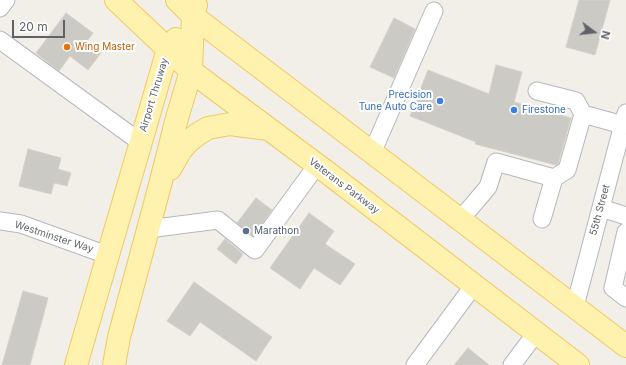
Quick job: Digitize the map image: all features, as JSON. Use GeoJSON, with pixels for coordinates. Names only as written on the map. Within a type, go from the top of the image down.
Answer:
{"type":"FeatureCollection","features":[{"type":"Feature","properties":{"kind":"main road","name":"Veterans Parkway"},"geometry":{"type":"LineString","coordinates":[[116,0],[191,70],[317,164],[578,365]]}},
{"type":"Feature","properties":{"kind":"main road"},"geometry":{"type":"LineString","coordinates":[[177,0],[195,8],[372,153],[626,346]]}},
{"type":"Feature","properties":{"kind":"main road","name":"Airport Thruway"},"geometry":{"type":"LineString","coordinates":[[76,365],[168,49],[195,8]]}},
{"type":"Feature","properties":{"kind":"main road"},"geometry":{"type":"LineString","coordinates":[[114,365],[119,337],[191,70],[195,8]]}},
{"type":"Feature","properties":{"kind":"main road"},"geometry":{"type":"LineString","coordinates":[[160,185],[181,150],[189,141],[208,128],[230,124],[270,129]]}},
{"type":"Feature","properties":{"kind":"street"},"geometry":{"type":"LineString","coordinates":[[0,8],[6,0]]}},
{"type":"Feature","properties":{"kind":"street"},"geometry":{"type":"LineString","coordinates":[[372,153],[434,11]]}},
{"type":"Feature","properties":{"kind":"street"},"geometry":{"type":"LineString","coordinates":[[0,40],[140,142]]}},
{"type":"Feature","properties":{"kind":"street"},"geometry":{"type":"LineString","coordinates":[[537,91],[576,101],[583,114],[568,170],[554,178],[542,218]]}},
{"type":"Feature","properties":{"kind":"street"},"geometry":{"type":"LineString","coordinates":[[583,114],[624,119]]}},
{"type":"Feature","properties":{"kind":"street","name":"55th Street"},"geometry":{"type":"LineString","coordinates":[[575,306],[624,119]]}},
{"type":"Feature","properties":{"kind":"street"},"geometry":{"type":"LineString","coordinates":[[460,220],[488,187],[496,162],[554,178]]}},
{"type":"Feature","properties":{"kind":"street"},"geometry":{"type":"LineString","coordinates":[[148,230],[218,220],[256,250],[317,164]]}},
{"type":"Feature","properties":{"kind":"street"},"geometry":{"type":"LineString","coordinates":[[601,208],[626,216]]}},
{"type":"Feature","properties":{"kind":"street","name":"Westminster Way"},"geometry":{"type":"LineString","coordinates":[[0,221],[21,224],[107,255]]}},
{"type":"Feature","properties":{"kind":"street"},"geometry":{"type":"LineString","coordinates":[[626,232],[613,288],[626,298]]}},
{"type":"Feature","properties":{"kind":"street"},"geometry":{"type":"LineString","coordinates":[[415,365],[474,285]]}},
{"type":"Feature","properties":{"kind":"street"},"geometry":{"type":"LineString","coordinates":[[512,365],[536,333]]}},
{"type":"Feature","properties":{"kind":"building"},"geometry":{"type":"Polygon","coordinates":[[[579,0],[610,0],[595,55],[566,47],[579,0]]]}},
{"type":"Feature","properties":{"kind":"building","name":"Wing Master"},"geometry":{"type":"Polygon","coordinates":[[[66,13],[93,33],[87,41],[101,53],[88,70],[70,56],[59,71],[36,53],[66,13]]]}},
{"type":"Feature","properties":{"kind":"building"},"geometry":{"type":"Polygon","coordinates":[[[394,18],[415,29],[394,78],[370,67],[394,18]]]}},
{"type":"Feature","properties":{"kind":"building","name":"Firestone"},"geometry":{"type":"Polygon","coordinates":[[[496,65],[522,72],[514,102],[571,118],[558,164],[556,165],[475,144],[476,142],[410,116],[428,70],[489,94],[496,65]]]}},
{"type":"Feature","properties":{"kind":"building"},"geometry":{"type":"Polygon","coordinates":[[[28,149],[61,158],[58,169],[71,173],[67,186],[54,183],[51,194],[19,186],[28,149]]]}},
{"type":"Feature","properties":{"kind":"building"},"geometry":{"type":"Polygon","coordinates":[[[256,198],[272,210],[253,236],[237,223],[256,198]]]}},
{"type":"Feature","properties":{"kind":"building"},"geometry":{"type":"Polygon","coordinates":[[[309,213],[334,231],[325,244],[355,264],[340,285],[314,268],[300,289],[270,268],[309,213]]]}},
{"type":"Feature","properties":{"kind":"building"},"geometry":{"type":"Polygon","coordinates":[[[225,239],[243,254],[236,264],[217,249],[225,239]]]}},
{"type":"Feature","properties":{"kind":"building"},"geometry":{"type":"Polygon","coordinates":[[[194,282],[272,337],[256,361],[200,322],[190,336],[167,321],[194,282]]]}},
{"type":"Feature","properties":{"kind":"building"},"geometry":{"type":"Polygon","coordinates":[[[23,291],[48,298],[30,365],[2,365],[23,291]]]}},
{"type":"Feature","properties":{"kind":"building"},"geometry":{"type":"Polygon","coordinates":[[[468,348],[489,365],[454,365],[468,348]]]}},
{"type":"Feature","properties":{"kind":"place","name":"Wing Master"},"geometry":{"type":"Point","coordinates":[67,47]}},
{"type":"Feature","properties":{"kind":"place","name":"Precision Tune Auto Care"},"geometry":{"type":"Point","coordinates":[440,101]}},
{"type":"Feature","properties":{"kind":"place","name":"Firestone"},"geometry":{"type":"Point","coordinates":[514,110]}},
{"type":"Feature","properties":{"kind":"place","name":"Marathon"},"geometry":{"type":"Point","coordinates":[246,231]}}]}
